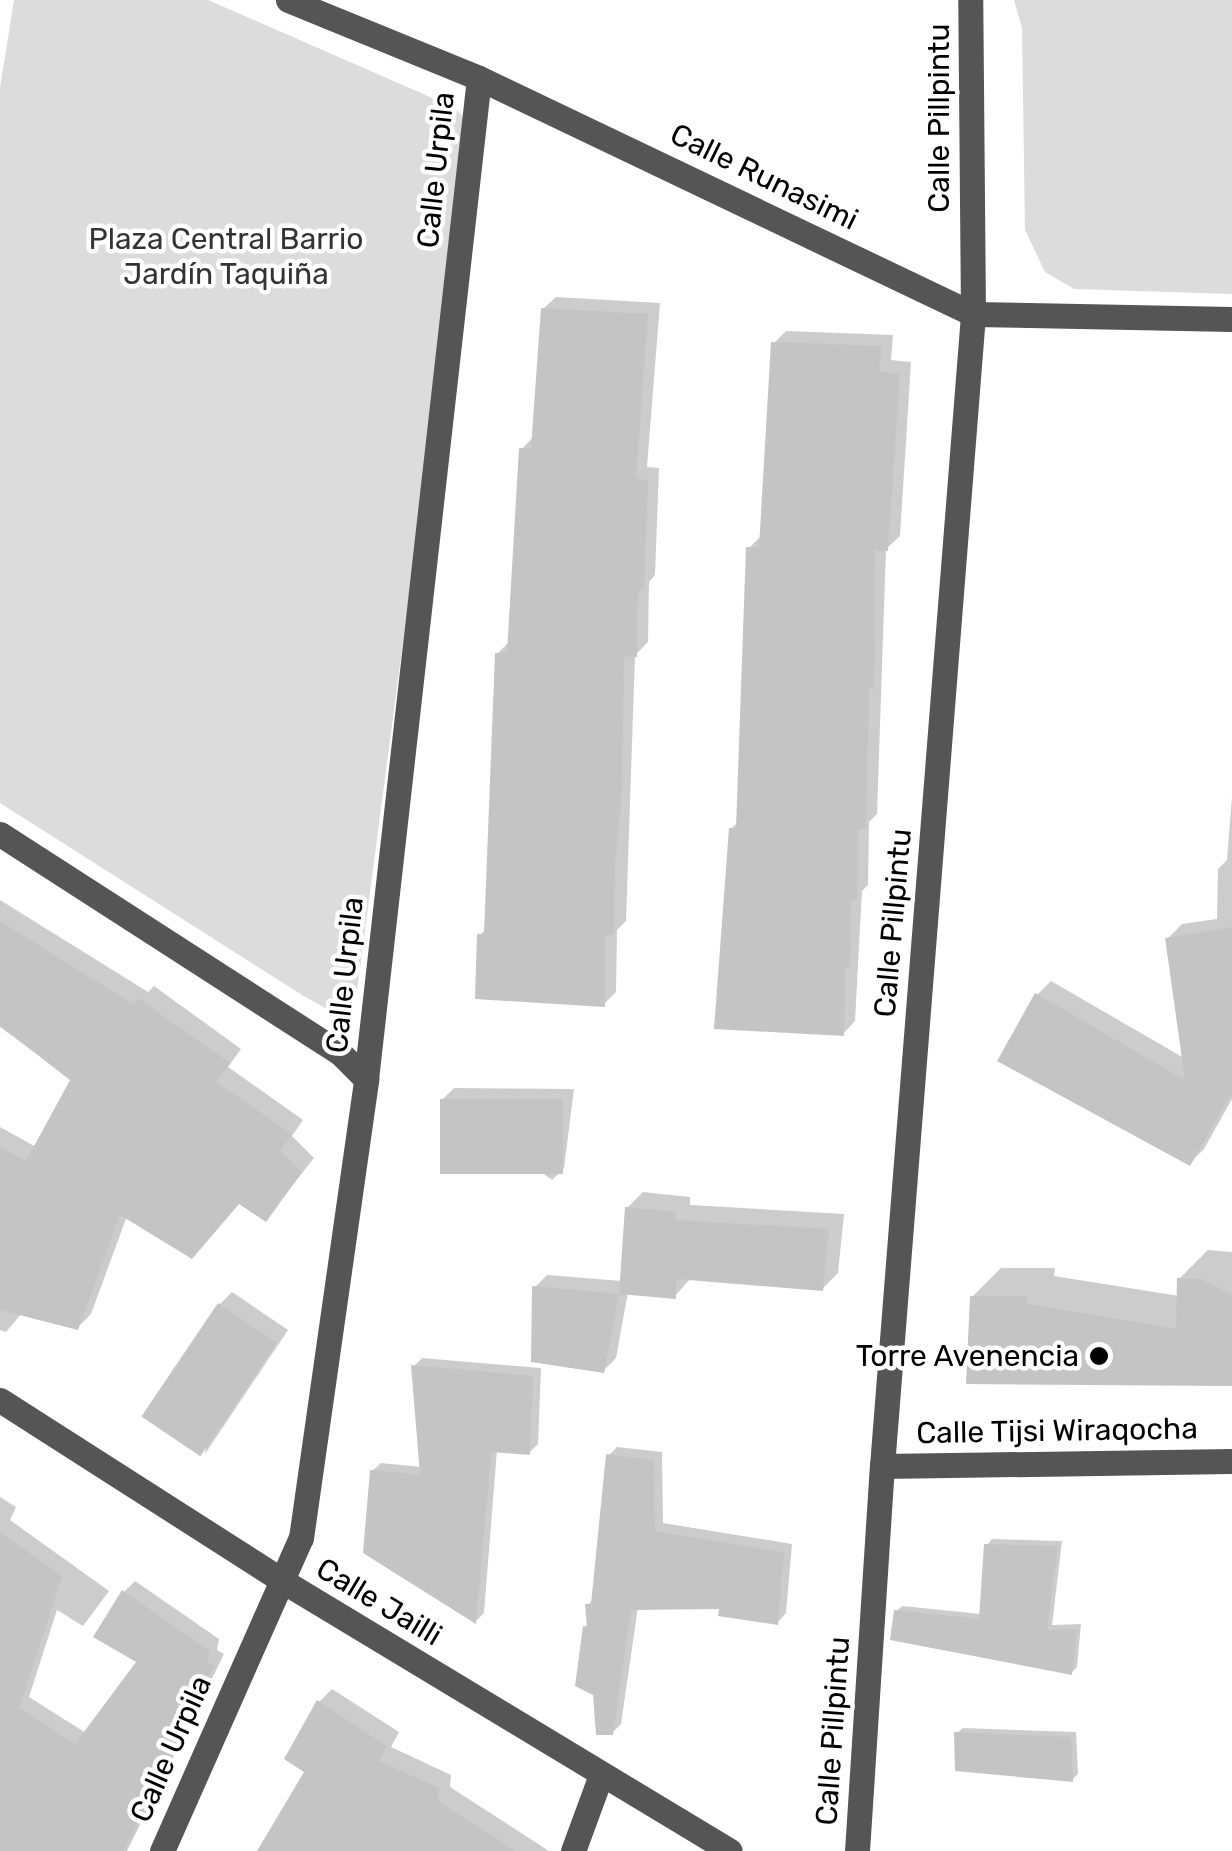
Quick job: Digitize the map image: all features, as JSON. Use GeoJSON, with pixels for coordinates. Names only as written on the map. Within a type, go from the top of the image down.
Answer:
{"type":"FeatureCollection","features":[{"type":"Feature","properties":{"kind":"street","name":"Calle Runasimi"},"geometry":{"type":"LineString","coordinates":[[288,0],[479,78],[973,314],[1232,318]]}},
{"type":"Feature","properties":{"kind":"street","name":"Calle Pillpintu"},"geometry":{"type":"LineString","coordinates":[[857,1851],[882,1466],[973,314],[970,0]]}},
{"type":"Feature","properties":{"kind":"street","name":"Calle Urpila"},"geometry":{"type":"LineString","coordinates":[[162,1851],[300,1538],[366,1079],[479,78]]}},
{"type":"Feature","properties":{"kind":"street"},"geometry":{"type":"LineString","coordinates":[[0,834],[340,1053],[366,1079]]}},
{"type":"Feature","properties":{"kind":"street","name":"Calle Jailli"},"geometry":{"type":"LineString","coordinates":[[0,1400],[282,1580],[730,1851]]}},
{"type":"Feature","properties":{"kind":"street","name":"Calle Tijsi Wiraqocha"},"geometry":{"type":"LineString","coordinates":[[882,1466],[1232,1461]]}},
{"type":"Feature","properties":{"kind":"street"},"geometry":{"type":"LineString","coordinates":[[573,1851],[601,1775]]}},
{"type":"Feature","properties":{"kind":"green space","name":"Plaza Central Barrio Jardín Taquiña"},"geometry":{"type":"Polygon","coordinates":[[[14,0],[208,0],[453,107],[462,115],[469,139],[356,999],[344,1013],[336,1014],[302,995],[0,803],[0,88],[14,0]]]}},
{"type":"Feature","properties":{"kind":"green space"},"geometry":{"type":"Polygon","coordinates":[[[1014,0],[1232,0],[1232,294],[1074,289],[1045,272],[1025,230],[1022,28],[1014,0]]]}},
{"type":"Feature","properties":{"kind":"building"},"geometry":{"type":"Polygon","coordinates":[[[541,308],[648,314],[636,478],[648,480],[644,590],[638,590],[637,657],[624,656],[622,794],[615,864],[614,935],[605,935],[605,1007],[475,999],[477,934],[484,934],[495,653],[507,653],[519,448],[531,448],[541,308]]]}},
{"type":"Feature","properties":{"kind":"building"},"geometry":{"type":"Polygon","coordinates":[[[771,342],[882,346],[879,371],[900,374],[888,551],[875,550],[874,689],[869,688],[866,829],[858,829],[857,900],[851,900],[844,1036],[714,1029],[729,828],[736,828],[746,547],[759,547],[771,342]]]}},
{"type":"Feature","properties":{"kind":"building"},"geometry":{"type":"Polygon","coordinates":[[[0,921],[134,1005],[138,998],[230,1063],[216,1082],[292,1134],[280,1151],[302,1172],[266,1222],[239,1204],[192,1259],[120,1215],[78,1330],[0,1310],[0,1147],[26,1161],[70,1080],[0,1026],[0,921]]]}},
{"type":"Feature","properties":{"kind":"building"},"geometry":{"type":"Polygon","coordinates":[[[1232,927],[1232,1092],[1190,1166],[997,1061],[1035,993],[1185,1080],[1165,938],[1232,927]]]}},
{"type":"Feature","properties":{"kind":"building"},"geometry":{"type":"Polygon","coordinates":[[[440,1099],[563,1099],[563,1174],[440,1174],[440,1099]]]}},
{"type":"Feature","properties":{"kind":"building"},"geometry":{"type":"Polygon","coordinates":[[[625,1207],[675,1212],[675,1220],[829,1229],[823,1291],[676,1279],[676,1299],[619,1294],[625,1207]]]}},
{"type":"Feature","properties":{"kind":"building","name":"Torre Avenencia"},"geometry":{"type":"Polygon","coordinates":[[[1177,1278],[1201,1279],[1232,1295],[1232,1386],[966,1384],[970,1296],[1028,1296],[1027,1304],[1176,1329],[1177,1278]]]}},
{"type":"Feature","properties":{"kind":"building"},"geometry":{"type":"Polygon","coordinates":[[[532,1286],[619,1294],[604,1373],[531,1362],[532,1286]]]}},
{"type":"Feature","properties":{"kind":"building"},"geometry":{"type":"Polygon","coordinates":[[[218,1303],[277,1343],[200,1456],[141,1417],[218,1303]]]}},
{"type":"Feature","properties":{"kind":"building"},"geometry":{"type":"Polygon","coordinates":[[[411,1365],[533,1376],[530,1455],[491,1452],[476,1624],[363,1553],[370,1470],[420,1475],[411,1365]]]}},
{"type":"Feature","properties":{"kind":"building"},"geometry":{"type":"Polygon","coordinates":[[[606,1454],[654,1460],[655,1531],[784,1552],[778,1625],[718,1616],[719,1609],[631,1610],[613,1735],[596,1735],[593,1695],[575,1686],[583,1626],[587,1627],[585,1604],[591,1604],[606,1454]]]}},
{"type":"Feature","properties":{"kind":"building"},"geometry":{"type":"Polygon","coordinates":[[[0,1532],[62,1576],[19,1708],[75,1744],[136,1662],[93,1637],[122,1590],[210,1651],[207,1661],[214,1666],[124,1851],[0,1851],[0,1532]]]}},
{"type":"Feature","properties":{"kind":"building"},"geometry":{"type":"Polygon","coordinates":[[[984,1544],[1058,1546],[1047,1630],[1077,1629],[1072,1675],[890,1640],[894,1610],[979,1619],[984,1544]]]}},
{"type":"Feature","properties":{"kind":"building"},"geometry":{"type":"Polygon","coordinates":[[[317,1700],[387,1746],[379,1761],[439,1788],[438,1801],[515,1851],[257,1851],[304,1772],[284,1759],[317,1700]]]}},
{"type":"Feature","properties":{"kind":"building"},"geometry":{"type":"Polygon","coordinates":[[[954,1732],[1071,1737],[1073,1782],[955,1771],[954,1732]]]}},
{"type":"Feature","properties":{"kind":"place","name":"Torre Avenencia"},"geometry":{"type":"Point","coordinates":[1099,1356]}}]}
